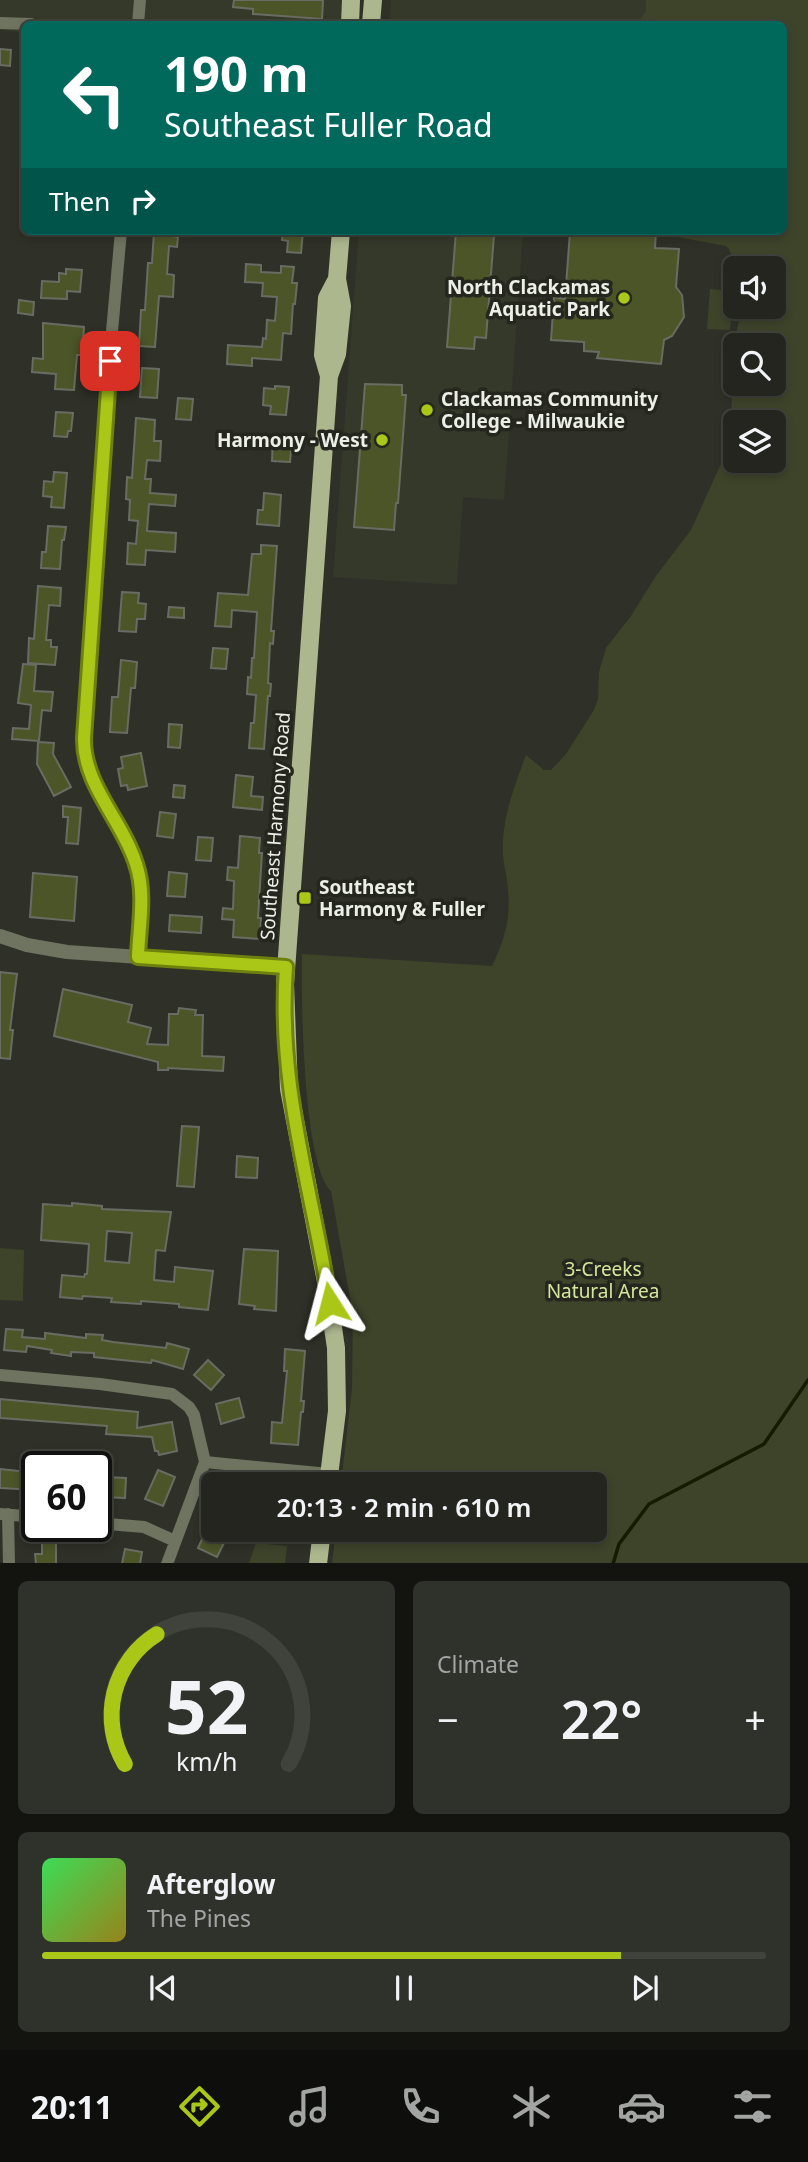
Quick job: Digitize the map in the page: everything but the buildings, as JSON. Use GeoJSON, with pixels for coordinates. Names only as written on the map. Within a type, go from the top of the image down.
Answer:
{"type":"FeatureCollection","features":[{"type":"Feature","properties":{"kind":"main road"},"geometry":{"type":"LineString","coordinates":[[349,21],[351,0]]}},
{"type":"Feature","properties":{"kind":"main road"},"geometry":{"type":"LineString","coordinates":[[371,21],[373,0]]}},
{"type":"Feature","properties":{"kind":"main road","name":"Southeast Harmony Road"},"geometry":{"type":"LineString","coordinates":[[329,1472],[338,1394],[336,1348],[324,1266],[289,1089],[285,1016],[286,967],[329,376],[323,355],[327,298],[337,279],[341,235]]}},
{"type":"Feature","properties":{"kind":"main road"},"geometry":{"type":"LineString","coordinates":[[318,1563],[321,1542]]}},
{"type":"Feature","properties":{"kind":"street"},"geometry":{"type":"LineString","coordinates":[[138,21],[140,0]]}},
{"type":"Feature","properties":{"kind":"street"},"geometry":{"type":"LineString","coordinates":[[0,23],[21,24]]}},
{"type":"Feature","properties":{"kind":"street"},"geometry":{"type":"LineString","coordinates":[[121,235],[106,401],[84,747],[95,784],[136,862],[141,902],[138,957]]}},
{"type":"Feature","properties":{"kind":"street"},"geometry":{"type":"LineString","coordinates":[[0,936],[48,950],[286,967]]}},
{"type":"Feature","properties":{"kind":"street"},"geometry":{"type":"LineString","coordinates":[[0,1375],[172,1394],[189,1407],[194,1415],[205,1462],[167,1563]]}},
{"type":"Feature","properties":{"kind":"street"},"geometry":{"type":"LineString","coordinates":[[205,1462],[277,1472]]}},
{"type":"Feature","properties":{"kind":"street"},"geometry":{"type":"LineString","coordinates":[[4,1514],[9,1563]]}},
{"type":"Feature","properties":{"kind":"street"},"geometry":{"type":"LineString","coordinates":[[112,1524],[144,1527],[175,1541]]}},
{"type":"Feature","properties":{"kind":"shaded area"},"geometry":{"type":"Polygon","coordinates":[[[0,0],[343,0],[341,21],[21,21],[21,33],[0,30],[0,0]]]}},
{"type":"Feature","properties":{"kind":"shaded area"},"geometry":{"type":"Polygon","coordinates":[[[391,0],[646,0],[644,21],[389,21],[391,0]]]}},
{"type":"Feature","properties":{"kind":"shaded area","name":"Clackamas Community College - Milwaukie"},"geometry":{"type":"Polygon","coordinates":[[[359,235],[523,235],[504,500],[463,497],[457,585],[333,577],[359,235]]]}},
{"type":"Feature","properties":{"kind":"green space","name":"3-Creeks Natural Area"},"geometry":{"type":"Polygon","coordinates":[[[646,0],[808,0],[808,1563],[332,1563],[335,1542],[607,1542],[607,1472],[342,1472],[352,1388],[353,1315],[331,1191],[322,1175],[309,1116],[303,1041],[302,954],[492,966],[504,938],[509,909],[503,855],[506,817],[526,755],[544,770],[551,770],[566,754],[594,710],[598,699],[599,672],[606,648],[691,530],[723,459],[723,473],[786,473],[786,410],[731,410],[731,396],[786,396],[786,333],[736,333],[739,319],[786,319],[786,256],[732,256],[726,246],[666,235],[787,235],[787,21],[638,21],[645,13],[646,0]]]}},
{"type":"Feature","properties":{"kind":"green space"},"geometry":{"type":"Polygon","coordinates":[[[710,289],[723,290],[723,319],[731,319],[730,330],[707,329],[710,289]]]}},
{"type":"Feature","properties":{"kind":"green space"},"geometry":{"type":"Polygon","coordinates":[[[0,1248],[24,1250],[23,1301],[0,1300],[0,1248]]]}},
{"type":"Feature","properties":{"kind":"green space"},"geometry":{"type":"Polygon","coordinates":[[[256,1543],[287,1546],[285,1563],[249,1563],[256,1543]]]}},
{"type":"Feature","properties":{"kind":"waterway"},"geometry":{"type":"LineString","coordinates":[[613,1563],[619,1544],[649,1504],[764,1444],[808,1380]]}},
{"type":"Feature","properties":{"kind":"place","name":"North Clackamas Aquatic Park"},"geometry":{"type":"Point","coordinates":[624,298]}},
{"type":"Feature","properties":{"kind":"place","name":"Clackamas Community College - Milwaukie"},"geometry":{"type":"Point","coordinates":[427,410]}},
{"type":"Feature","properties":{"kind":"place","name":"Harmony - West"},"geometry":{"type":"Point","coordinates":[382,440]}},
{"type":"Feature","properties":{"kind":"place","name":"Southeast Harmony & Fuller"},"geometry":{"type":"Point","coordinates":[305,898]}},
{"type":"Feature","properties":{"kind":"route"},"geometry":{"type":"LineString","coordinates":[[110,361],[84,738],[87,763],[95,784],[136,862],[141,888],[138,957],[286,967],[285,1016],[289,1089],[330,1303]]}}]}
